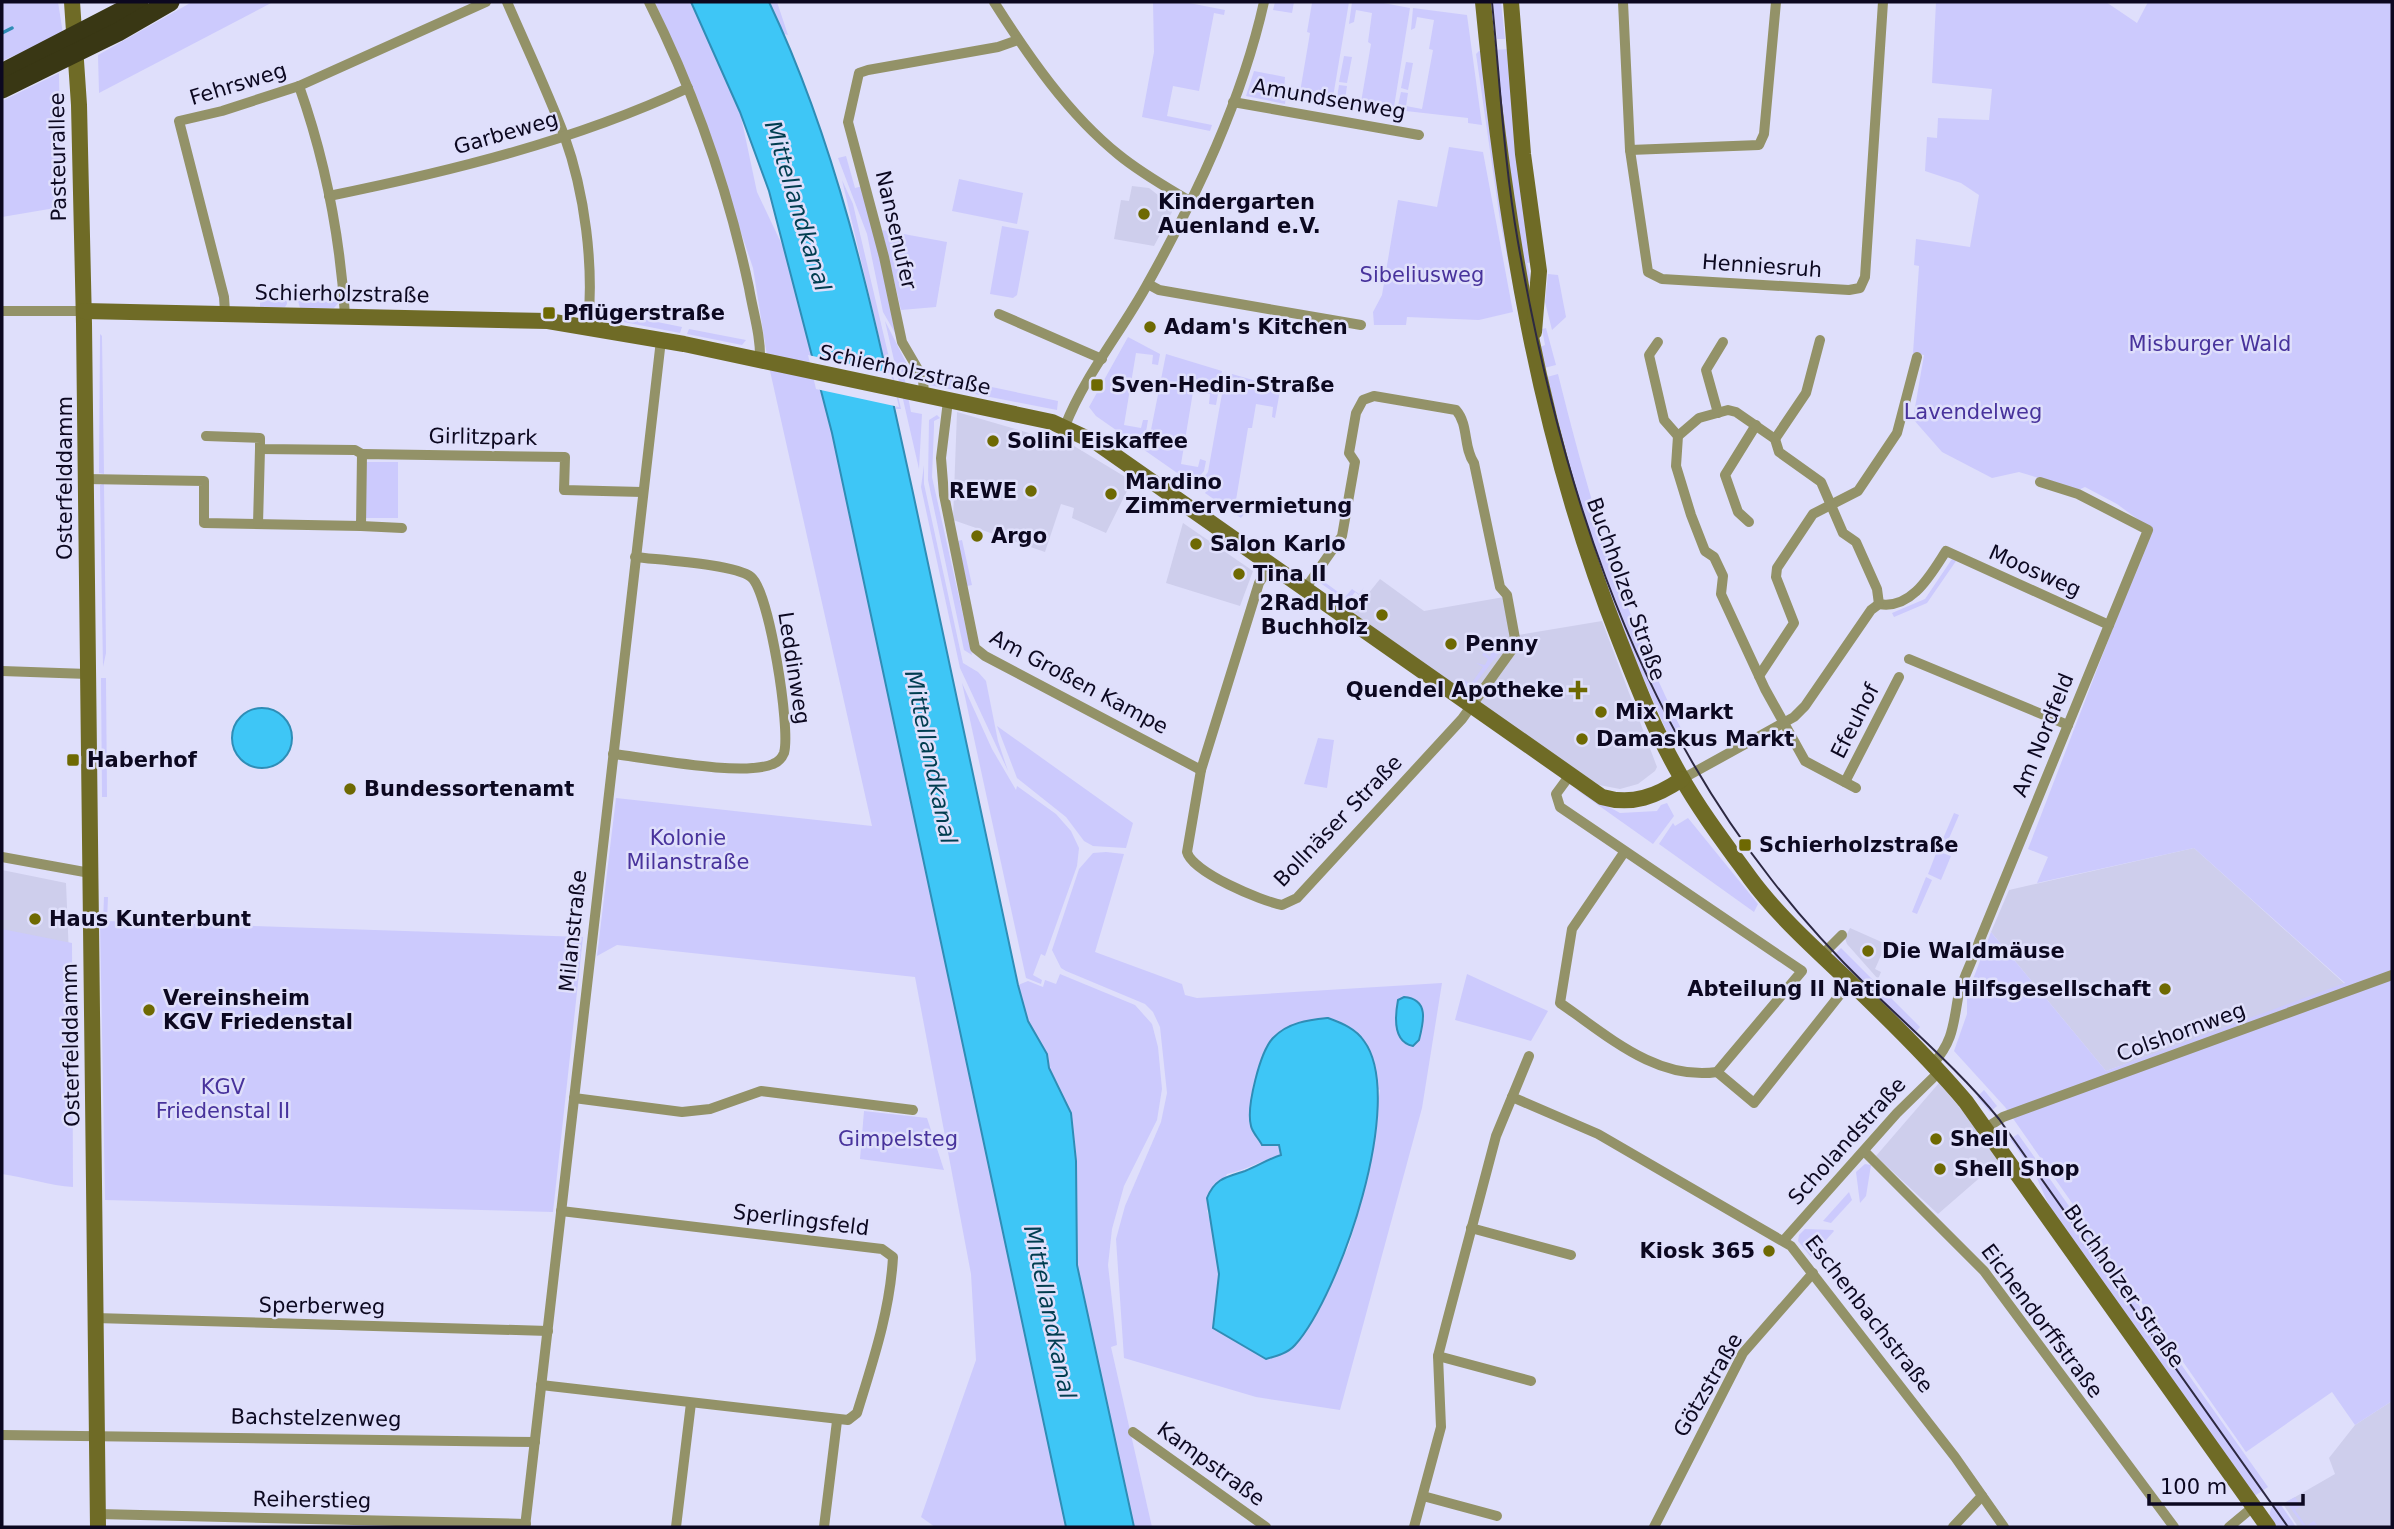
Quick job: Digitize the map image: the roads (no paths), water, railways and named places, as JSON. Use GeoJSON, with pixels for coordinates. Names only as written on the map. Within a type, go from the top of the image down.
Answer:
{"type":"FeatureCollection","features":[{"type":"Feature","properties":{"kind":"highway"},"geometry":{"type":"LineString","coordinates":[[115,25],[139,2]]}},
{"type":"Feature","properties":{"kind":"highway"},"geometry":{"type":"LineString","coordinates":[[2,89],[47,60],[115,25],[170,2]]}},
{"type":"Feature","properties":{"kind":"highway"},"geometry":{"type":"LineString","coordinates":[[2,73],[47,60]]}},
{"type":"Feature","properties":{"kind":"street","name":"Pasteurallee"},"geometry":{"type":"LineString","coordinates":[[72,2],[79,105],[84,311]]}},
{"type":"Feature","properties":{"kind":"street","name":"Fehrsweg"},"geometry":{"type":"LineString","coordinates":[[225,312],[179,121],[222,111],[299,86],[486,2]]}},
{"type":"Feature","properties":{"kind":"street"},"geometry":{"type":"LineString","coordinates":[[507,2],[564,137],[584,230],[590,279],[587,326]]}},
{"type":"Feature","properties":{"kind":"street"},"geometry":{"type":"LineString","coordinates":[[649,2],[688,88],[735,229],[760,341],[760,361]]}},
{"type":"Feature","properties":{"kind":"street"},"geometry":{"type":"LineString","coordinates":[[994,2],[1018,40],[1091,130],[1119,155],[1191,202]]}},
{"type":"Feature","properties":{"kind":"street"},"geometry":{"type":"LineString","coordinates":[[1065,426],[1148,284],[1191,202],[1233,102],[1264,2]]}},
{"type":"Feature","properties":{"kind":"street","name":"Buchholzer Straße"},"geometry":{"type":"LineString","coordinates":[[1483,2],[1502,176],[1532,352],[1567,489],[1590,563],[1645,703],[1682,779],[1763,895],[1937,1068],[1986,1128],[2268,1527]]}},
{"type":"Feature","properties":{"kind":"street","name":"Buchholzer Straße"},"geometry":{"type":"LineString","coordinates":[[1511,2],[1523,154],[1539,271],[1532,352]]}},
{"type":"Feature","properties":{"kind":"street","name":"Henniesruh"},"geometry":{"type":"LineString","coordinates":[[1623,2],[1630,150],[1645,266],[1650,275],[1662,279],[1849,290],[1859,288],[1865,276],[1883,2]]}},
{"type":"Feature","properties":{"kind":"street"},"geometry":{"type":"LineString","coordinates":[[1630,150],[1759,145],[1764,134],[1776,2]]}},
{"type":"Feature","properties":{"kind":"street","name":"Nansenufer"},"geometry":{"type":"LineString","coordinates":[[924,396],[923,378],[902,342],[881,245],[848,122],[855,79],[861,72],[998,47],[1018,40]]}},
{"type":"Feature","properties":{"kind":"street"},"geometry":{"type":"LineString","coordinates":[[299,86],[312,124],[329,195],[345,315]]}},
{"type":"Feature","properties":{"kind":"street","name":"Garbeweg"},"geometry":{"type":"LineString","coordinates":[[329,195],[425,176],[564,137],[645,108],[688,88]]}},
{"type":"Feature","properties":{"kind":"street","name":"Amundsenweg"},"geometry":{"type":"LineString","coordinates":[[1233,102],[1419,135]]}},
{"type":"Feature","properties":{"kind":"street"},"geometry":{"type":"LineString","coordinates":[[1148,284],[1159,290],[1361,325]]}},
{"type":"Feature","properties":{"kind":"street","name":"Osterfelddamm"},"geometry":{"type":"LineString","coordinates":[[84,311],[98,1521]]}},
{"type":"Feature","properties":{"kind":"street","name":"Schierholzstraße"},"geometry":{"type":"LineString","coordinates":[[2,312],[225,312],[526,319],[587,326],[661,340],[1065,426],[1097,443],[1602,797],[1626,802],[1645,798],[1682,779]]}},
{"type":"Feature","properties":{"kind":"street"},"geometry":{"type":"LineString","coordinates":[[999,314],[1102,359]]}},
{"type":"Feature","properties":{"kind":"street","name":"Milanstraße"},"geometry":{"type":"LineString","coordinates":[[526,1526],[661,340]]}},
{"type":"Feature","properties":{"kind":"street"},"geometry":{"type":"LineString","coordinates":[[1774,439],[1806,393],[1820,340]]}},
{"type":"Feature","properties":{"kind":"street"},"geometry":{"type":"LineString","coordinates":[[1658,342],[1649,355],[1664,421],[1678,436],[1694,420],[1732,411],[1774,439],[1779,452],[1821,482],[1843,533],[1856,542],[1877,589],[1879,604],[1871,610],[1805,706],[1783,724],[1682,779]]}},
{"type":"Feature","properties":{"kind":"street"},"geometry":{"type":"LineString","coordinates":[[1718,413],[1706,370],[1723,342]]}},
{"type":"Feature","properties":{"kind":"street"},"geometry":{"type":"LineString","coordinates":[[1759,676],[1794,623],[1777,579],[1777,569],[1813,514],[1858,491],[1898,433],[1917,357]]}},
{"type":"Feature","properties":{"kind":"street"},"geometry":{"type":"LineString","coordinates":[[1305,589],[1342,536],[1355,462],[1349,453],[1356,413],[1363,400],[1374,396],[1456,410],[1462,419],[1469,455],[1474,463],[1500,587],[1507,596],[1516,644],[1472,706]]}},
{"type":"Feature","properties":{"kind":"street","name":"Am Großen Kampe"},"geometry":{"type":"LineString","coordinates":[[947,401],[941,458],[944,495],[975,648],[985,656],[1202,770]]}},
{"type":"Feature","properties":{"kind":"street"},"geometry":{"type":"LineString","coordinates":[[1749,522],[1738,512],[1725,475],[1756,425]]}},
{"type":"Feature","properties":{"kind":"street"},"geometry":{"type":"LineString","coordinates":[[205,436],[260,438],[258,524]]}},
{"type":"Feature","properties":{"kind":"street","name":"Efeuhof"},"geometry":{"type":"LineString","coordinates":[[1678,436],[1676,467],[1691,515],[1705,551],[1714,557],[1723,576],[1721,594],[1783,724],[1805,761],[1856,788]]}},
{"type":"Feature","properties":{"kind":"street"},"geometry":{"type":"LineString","coordinates":[[260,449],[355,450],[362,454],[361,526]]}},
{"type":"Feature","properties":{"kind":"street","name":"Girlitzpark"},"geometry":{"type":"LineString","coordinates":[[362,454],[565,457],[564,490],[642,492]]}},
{"type":"Feature","properties":{"kind":"street"},"geometry":{"type":"LineString","coordinates":[[86,479],[204,481],[204,523],[402,528]]}},
{"type":"Feature","properties":{"kind":"street","name":"Am Nordfeld"},"geometry":{"type":"LineString","coordinates":[[1937,1068],[1952,1033],[1964,983],[2148,530],[2078,494],[2040,482]]}},
{"type":"Feature","properties":{"kind":"street","name":"Moosweg"},"geometry":{"type":"LineString","coordinates":[[1879,604],[1887,606],[1919,592],[1946,551],[2109,625]]}},
{"type":"Feature","properties":{"kind":"street","name":"Leddinweg"},"geometry":{"type":"LineString","coordinates":[[613,754],[728,768],[766,766],[780,759],[784,751],[785,719],[778,668],[762,598],[753,578],[736,570],[635,557]]}},
{"type":"Feature","properties":{"kind":"street","name":"Bollnäser Straße"},"geometry":{"type":"LineString","coordinates":[[1271,565],[1259,583],[1202,770],[1189,858],[1201,870],[1271,903],[1292,903],[1472,706]]}},
{"type":"Feature","properties":{"kind":"street"},"geometry":{"type":"LineString","coordinates":[[1909,659],[2068,725]]}},
{"type":"Feature","properties":{"kind":"street"},"geometry":{"type":"LineString","coordinates":[[2,671],[88,674]]}},
{"type":"Feature","properties":{"kind":"street","name":"Efeuhof"},"geometry":{"type":"LineString","coordinates":[[1845,782],[1899,677]]}},
{"type":"Feature","properties":{"kind":"street"},"geometry":{"type":"LineString","coordinates":[[1570,775],[1556,794],[1556,803],[1802,971],[1717,1072]]}},
{"type":"Feature","properties":{"kind":"street"},"geometry":{"type":"LineString","coordinates":[[1625,851],[1572,929],[1560,1003],[1653,1065],[1689,1073],[1717,1072],[1754,1103],[1850,982]]}},
{"type":"Feature","properties":{"kind":"street"},"geometry":{"type":"LineString","coordinates":[[2,857],[90,873]]}},
{"type":"Feature","properties":{"kind":"street"},"geometry":{"type":"LineString","coordinates":[[1822,955],[1842,935]]}},
{"type":"Feature","properties":{"kind":"street","name":"Colshornweg"},"geometry":{"type":"LineString","coordinates":[[1986,1128],[2003,1116],[2392,975]]}},
{"type":"Feature","properties":{"kind":"street"},"geometry":{"type":"LineString","coordinates":[[1414,1527],[1441,1427],[1438,1356],[1496,1136],[1529,1056]]}},
{"type":"Feature","properties":{"kind":"street","name":"Scholandstraße"},"geometry":{"type":"LineString","coordinates":[[1784,1240],[1937,1068]]}},
{"type":"Feature","properties":{"kind":"street"},"geometry":{"type":"LineString","coordinates":[[574,1098],[682,1112],[710,1109],[761,1091],[914,1110]]}},
{"type":"Feature","properties":{"kind":"street","name":"Eschenbachstraße"},"geometry":{"type":"LineString","coordinates":[[1512,1097],[1598,1134],[1784,1240],[1813,1273],[1955,1457],[2004,1527]]}},
{"type":"Feature","properties":{"kind":"street","name":"Eichendorffstraße"},"geometry":{"type":"LineString","coordinates":[[1864,1151],[1984,1271],[2174,1527]]}},
{"type":"Feature","properties":{"kind":"street","name":"Sperlingsfeld"},"geometry":{"type":"LineString","coordinates":[[561,1211],[882,1249],[893,1256],[886,1320],[857,1413],[853,1419],[837,1421]]}},
{"type":"Feature","properties":{"kind":"street"},"geometry":{"type":"LineString","coordinates":[[1471,1228],[1571,1255]]}},
{"type":"Feature","properties":{"kind":"street","name":"Götzstraße"},"geometry":{"type":"LineString","coordinates":[[1654,1527],[1743,1353],[1813,1273]]}},
{"type":"Feature","properties":{"kind":"street","name":"Sperberweg"},"geometry":{"type":"LineString","coordinates":[[95,1318],[548,1331]]}},
{"type":"Feature","properties":{"kind":"street"},"geometry":{"type":"LineString","coordinates":[[1438,1356],[1531,1381]]}},
{"type":"Feature","properties":{"kind":"street"},"geometry":{"type":"LineString","coordinates":[[541,1385],[837,1421],[824,1527]]}},
{"type":"Feature","properties":{"kind":"street"},"geometry":{"type":"LineString","coordinates":[[676,1527],[691,1403]]}},
{"type":"Feature","properties":{"kind":"street","name":"Kampstraße"},"geometry":{"type":"LineString","coordinates":[[1133,1432],[1266,1527]]}},
{"type":"Feature","properties":{"kind":"street","name":"Bachstelzenweg"},"geometry":{"type":"LineString","coordinates":[[2,1435],[96,1434],[535,1442]]}},
{"type":"Feature","properties":{"kind":"street"},"geometry":{"type":"LineString","coordinates":[[1423,1496],[1497,1516]]}},
{"type":"Feature","properties":{"kind":"street"},"geometry":{"type":"LineString","coordinates":[[1953,1527],[1982,1496]]}},
{"type":"Feature","properties":{"kind":"street"},"geometry":{"type":"LineString","coordinates":[[2229,1527],[2253,1507]]}},
{"type":"Feature","properties":{"kind":"street","name":"Reiherstieg"},"geometry":{"type":"LineString","coordinates":[[98,1521],[526,1526]]}},
{"type":"Feature","properties":{"kind":"water","name":"Mittellandkanal"},"geometry":{"type":"Polygon","coordinates":[[[691,2],[769,2],[818,121],[855,243],[913,493],[1018,985],[1028,1021],[1047,1054],[1049,1068],[1071,1113],[1076,1161],[1077,1265],[1134,1527],[1066,1527],[832,433],[769,191],[740,112],[691,2]]]}},
{"type":"Feature","properties":{"kind":"water"},"geometry":{"type":"Polygon","coordinates":[[[262,708],[279,713],[287,721],[292,738],[287,755],[279,763],[262,768],[245,763],[237,755],[232,738],[237,721],[245,713],[262,708]]]}},
{"type":"Feature","properties":{"kind":"water"},"geometry":{"type":"Polygon","coordinates":[[[1404,997],[1418,1002],[1423,1012],[1419,1040],[1413,1046],[1401,1039],[1396,1028],[1398,1000],[1404,997]]]}},
{"type":"Feature","properties":{"kind":"water"},"geometry":{"type":"Polygon","coordinates":[[[1328,1018],[1348,1027],[1361,1037],[1375,1069],[1378,1106],[1373,1149],[1348,1242],[1331,1285],[1313,1320],[1295,1345],[1286,1352],[1266,1359],[1213,1328],[1219,1274],[1207,1198],[1222,1179],[1281,1155],[1279,1145],[1262,1145],[1251,1126],[1252,1093],[1263,1055],[1273,1038],[1285,1028],[1328,1018]]]}},
{"type":"Feature","properties":{"kind":"waterway"},"geometry":{"type":"LineString","coordinates":[[2,33],[12,28]]}},
{"type":"Feature","properties":{"kind":"tram line"},"geometry":{"type":"LineString","coordinates":[[1492,2],[1513,212],[1534,327],[1554,412],[1606,577],[1638,657],[1676,734],[1720,808],[1794,908],[1843,962],[1952,1068],[1999,1119],[2288,1527]]}},
{"type":"Feature","properties":{"kind":"place","name":"Kindergarten Auenland e.V."},"geometry":{"type":"Point","coordinates":[1144,214]}},
{"type":"Feature","properties":{"kind":"place","name":"Pflügerstraße"},"geometry":{"type":"Point","coordinates":[549,313]}},
{"type":"Feature","properties":{"kind":"place","name":"Adam's Kitchen"},"geometry":{"type":"Point","coordinates":[1150,327]}},
{"type":"Feature","properties":{"kind":"place","name":"Sven-Hedin-Straße"},"geometry":{"type":"Point","coordinates":[1097,385]}},
{"type":"Feature","properties":{"kind":"place","name":"Solini Eiskaffee"},"geometry":{"type":"Point","coordinates":[993,441]}},
{"type":"Feature","properties":{"kind":"place","name":"REWE"},"geometry":{"type":"Point","coordinates":[1031,491]}},
{"type":"Feature","properties":{"kind":"place","name":"Mardino Zimmervermietung"},"geometry":{"type":"Point","coordinates":[1111,494]}},
{"type":"Feature","properties":{"kind":"place","name":"Argo"},"geometry":{"type":"Point","coordinates":[977,536]}},
{"type":"Feature","properties":{"kind":"place","name":"Salon Karlo"},"geometry":{"type":"Point","coordinates":[1196,544]}},
{"type":"Feature","properties":{"kind":"place","name":"Tina II"},"geometry":{"type":"Point","coordinates":[1239,574]}},
{"type":"Feature","properties":{"kind":"place","name":"2Rad Hof Buchholz"},"geometry":{"type":"Point","coordinates":[1382,615]}},
{"type":"Feature","properties":{"kind":"place","name":"Penny"},"geometry":{"type":"Point","coordinates":[1451,644]}},
{"type":"Feature","properties":{"kind":"place","name":"Quendel Apotheke"},"geometry":{"type":"Point","coordinates":[1578,690]}},
{"type":"Feature","properties":{"kind":"place","name":"Mix Markt"},"geometry":{"type":"Point","coordinates":[1601,712]}},
{"type":"Feature","properties":{"kind":"place","name":"Damaskus Markt"},"geometry":{"type":"Point","coordinates":[1582,739]}},
{"type":"Feature","properties":{"kind":"place","name":"Haberhof"},"geometry":{"type":"Point","coordinates":[73,760]}},
{"type":"Feature","properties":{"kind":"place","name":"Bundessortenamt"},"geometry":{"type":"Point","coordinates":[350,789]}},
{"type":"Feature","properties":{"kind":"place","name":"Schierholzstraße"},"geometry":{"type":"Point","coordinates":[1745,845]}},
{"type":"Feature","properties":{"kind":"place","name":"Haus Kunterbunt"},"geometry":{"type":"Point","coordinates":[35,919]}},
{"type":"Feature","properties":{"kind":"place","name":"Die Waldmäuse"},"geometry":{"type":"Point","coordinates":[1868,951]}},
{"type":"Feature","properties":{"kind":"place","name":"Abteilung II Nationale Hilfsgesellschaft"},"geometry":{"type":"Point","coordinates":[2165,989]}},
{"type":"Feature","properties":{"kind":"place","name":"Vereinsheim KGV Friedenstal"},"geometry":{"type":"Point","coordinates":[149,1010]}},
{"type":"Feature","properties":{"kind":"place","name":"Shell"},"geometry":{"type":"Point","coordinates":[1936,1139]}},
{"type":"Feature","properties":{"kind":"place","name":"Shell Shop"},"geometry":{"type":"Point","coordinates":[1940,1169]}},
{"type":"Feature","properties":{"kind":"place","name":"Kiosk 365"},"geometry":{"type":"Point","coordinates":[1769,1251]}},
{"type":"Feature","properties":{"kind":"park label","name":"Sibeliusweg"},"geometry":{"type":"Point","coordinates":[1422,275]}},
{"type":"Feature","properties":{"kind":"park label","name":"Misburger Wald"},"geometry":{"type":"Point","coordinates":[2210,344]}},
{"type":"Feature","properties":{"kind":"park label","name":"Lavendelweg"},"geometry":{"type":"Point","coordinates":[1973,412]}},
{"type":"Feature","properties":{"kind":"park label","name":"Kolonie Milanstraße"},"geometry":{"type":"Point","coordinates":[688,850]}},
{"type":"Feature","properties":{"kind":"park label","name":"KGV Friedenstal II"},"geometry":{"type":"Point","coordinates":[223,1099]}},
{"type":"Feature","properties":{"kind":"park label","name":"Gimpelsteg"},"geometry":{"type":"Point","coordinates":[898,1139]}}]}
